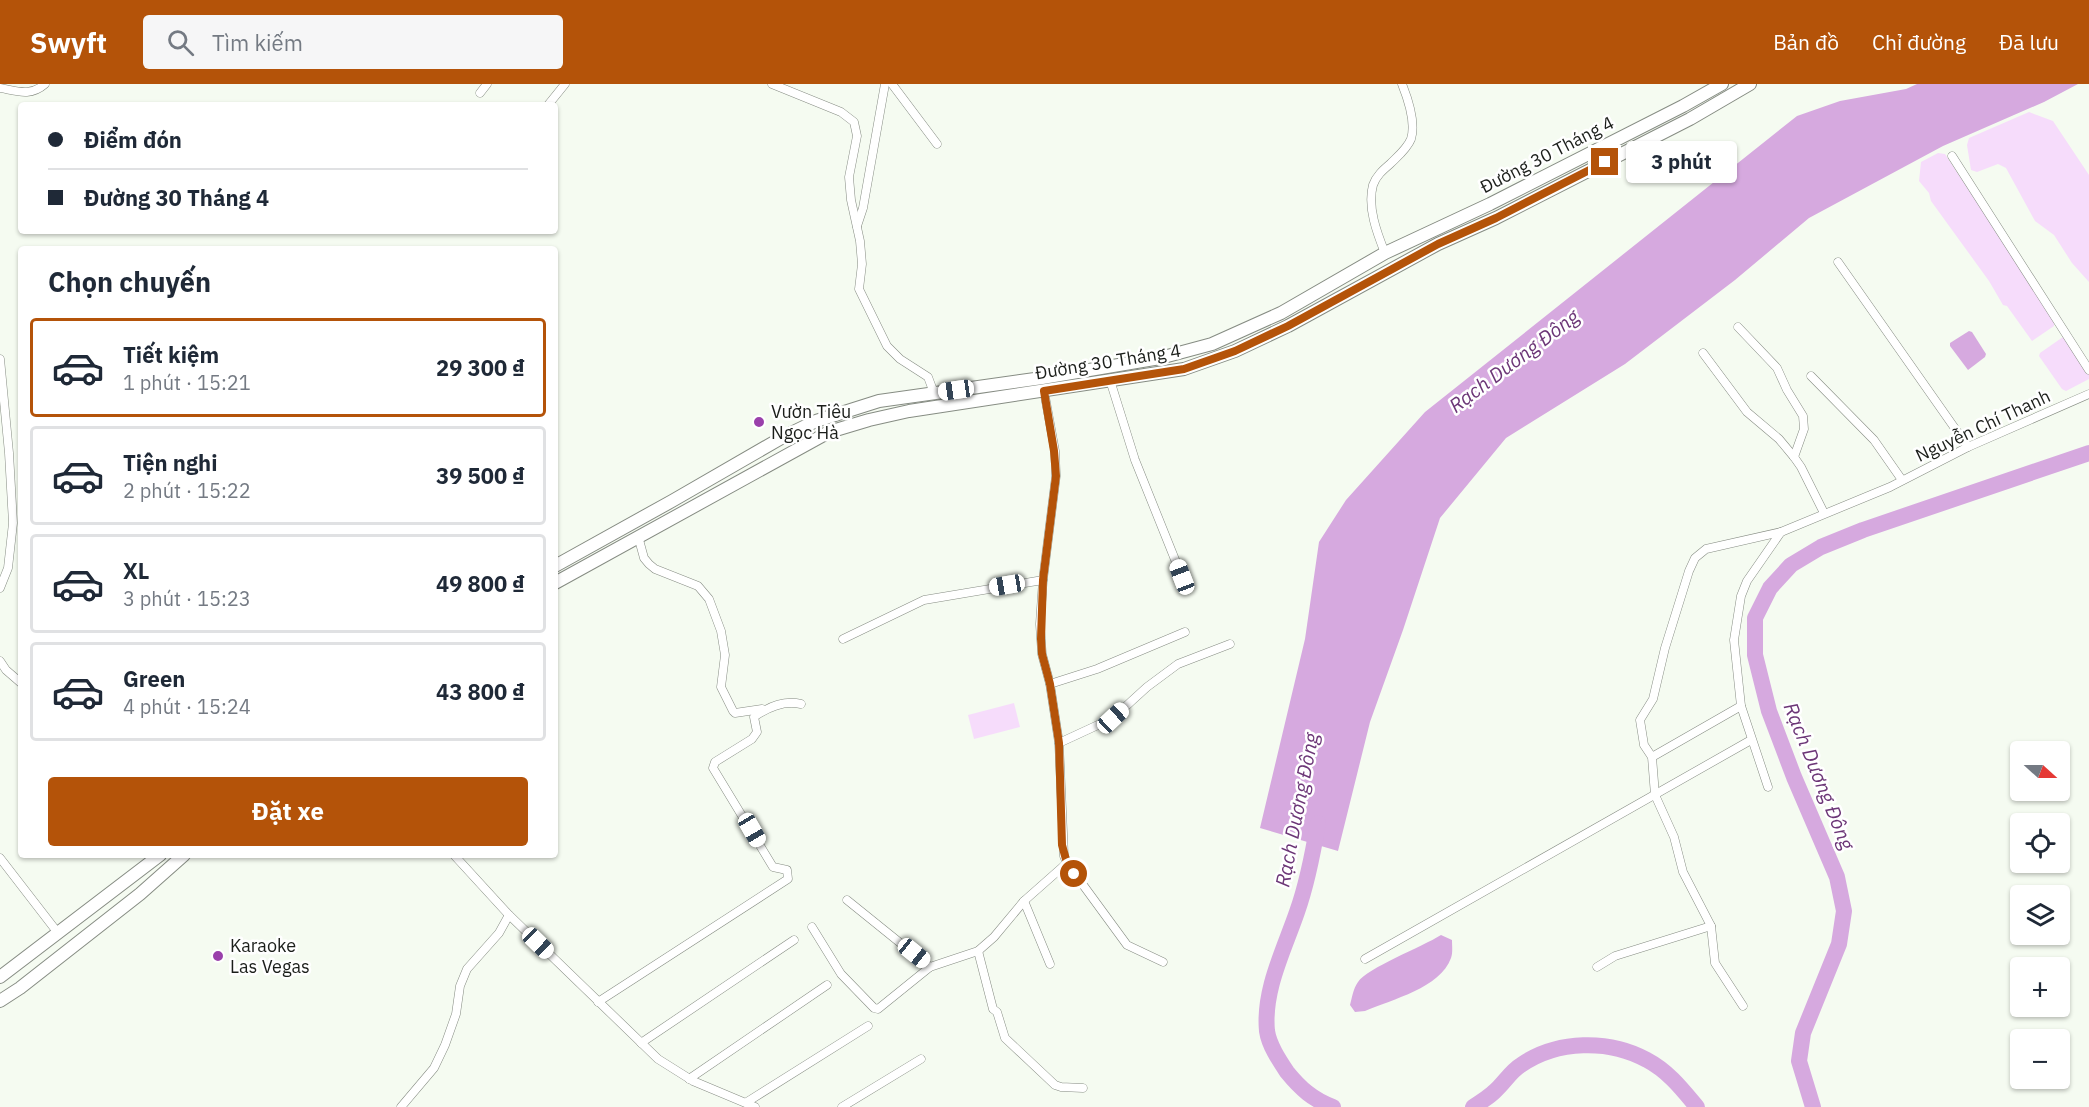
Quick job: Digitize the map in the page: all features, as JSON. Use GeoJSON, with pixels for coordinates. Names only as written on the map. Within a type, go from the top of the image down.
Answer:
{"type":"FeatureCollection","features":[{"type":"Feature","properties":{"kind":"main road","name":"Đường 30 Tháng 4"},"geometry":{"type":"LineString","coordinates":[[558,564],[783,437],[816,421],[853,408],[879,401],[1042,378],[1160,358],[1212,344],[1281,313],[1385,254],[1490,204],[1722,84]]}},
{"type":"Feature","properties":{"kind":"main road","name":"Đường 30 Tháng 4"},"geometry":{"type":"LineString","coordinates":[[558,580],[829,432],[909,411],[1184,369],[1235,351],[1288,326],[1438,244],[1496,218],[1690,119],[1750,84]]}},
{"type":"Feature","properties":{"kind":"main road"},"geometry":{"type":"LineString","coordinates":[[1683,106],[1690,119]]}},
{"type":"Feature","properties":{"kind":"main road"},"geometry":{"type":"LineString","coordinates":[[1490,204],[1496,218]]}},
{"type":"Feature","properties":{"kind":"main road"},"geometry":{"type":"LineString","coordinates":[[1281,313],[1288,326]]}},
{"type":"Feature","properties":{"kind":"main road"},"geometry":{"type":"LineString","coordinates":[[1042,378],[1044,391]]}},
{"type":"Feature","properties":{"kind":"main road"},"geometry":{"type":"LineString","coordinates":[[783,437],[791,452]]}},
{"type":"Feature","properties":{"kind":"main road"},"geometry":{"type":"LineString","coordinates":[[672,501],[679,514]]}},
{"type":"Feature","properties":{"kind":"main road"},"geometry":{"type":"LineString","coordinates":[[0,977],[156,858]]}},
{"type":"Feature","properties":{"kind":"main road"},"geometry":{"type":"LineString","coordinates":[[0,1001],[20,988],[140,894],[181,858]]}},
{"type":"Feature","properties":{"kind":"main road"},"geometry":{"type":"LineString","coordinates":[[130,877],[140,894]]}},
{"type":"Feature","properties":{"kind":"street"},"geometry":{"type":"LineString","coordinates":[[0,88],[22,93],[34,92],[45,84]]}},
{"type":"Feature","properties":{"kind":"street"},"geometry":{"type":"LineString","coordinates":[[480,93],[487,84]]}},
{"type":"Feature","properties":{"kind":"street"},"geometry":{"type":"LineString","coordinates":[[550,102],[565,84]]}},
{"type":"Feature","properties":{"kind":"street"},"geometry":{"type":"LineString","coordinates":[[772,84],[841,112],[854,122],[857,136],[849,177],[862,264],[859,289],[887,346],[928,377],[934,393]]}},
{"type":"Feature","properties":{"kind":"street"},"geometry":{"type":"LineString","coordinates":[[857,226],[869,180],[885,84]]}},
{"type":"Feature","properties":{"kind":"street"},"geometry":{"type":"LineString","coordinates":[[892,84],[937,144]]}},
{"type":"Feature","properties":{"kind":"street"},"geometry":{"type":"LineString","coordinates":[[1385,254],[1374,218],[1373,186],[1377,176],[1405,149],[1411,139],[1412,128],[1402,84]]}},
{"type":"Feature","properties":{"kind":"street"},"geometry":{"type":"LineString","coordinates":[[1952,156],[2089,370]]}},
{"type":"Feature","properties":{"kind":"street"},"geometry":{"type":"LineString","coordinates":[[1838,262],[1968,447]]}},
{"type":"Feature","properties":{"kind":"street"},"geometry":{"type":"LineString","coordinates":[[1738,327],[1777,368],[1803,416],[1804,429],[1794,457]]}},
{"type":"Feature","properties":{"kind":"street"},"geometry":{"type":"LineString","coordinates":[[1703,353],[1747,412],[1779,439],[1794,457],[1824,513]]}},
{"type":"Feature","properties":{"kind":"street"},"geometry":{"type":"LineString","coordinates":[[0,359],[13,523],[8,568],[0,588]]}},
{"type":"Feature","properties":{"kind":"street"},"geometry":{"type":"LineString","coordinates":[[1811,376],[1874,440],[1902,480]]}},
{"type":"Feature","properties":{"kind":"street"},"geometry":{"type":"LineString","coordinates":[[1110,381],[1136,460],[1182,577]]}},
{"type":"Feature","properties":{"kind":"street"},"geometry":{"type":"LineString","coordinates":[[1044,391],[1056,476],[1040,624],[1041,644],[1059,743],[1062,845],[1067,863],[1127,945],[1162,962]]}},
{"type":"Feature","properties":{"kind":"street","name":"Nguyễn Chí Thanh"},"geometry":{"type":"LineString","coordinates":[[1711,926],[1683,872],[1674,837],[1655,795],[1652,757],[1644,745],[1640,720],[1653,699],[1665,648],[1695,558],[1706,549],[1781,532],[1890,487],[1968,447],[2089,394]]}},
{"type":"Feature","properties":{"kind":"street"},"geometry":{"type":"LineString","coordinates":[[1768,787],[1741,706],[1734,640],[1742,596],[1753,571],[1781,532]]}},
{"type":"Feature","properties":{"kind":"street"},"geometry":{"type":"LineString","coordinates":[[638,536],[644,558],[649,564],[698,586],[709,599],[721,631],[725,655],[721,687],[733,711],[735,713],[765,709],[791,702],[801,704]]}},
{"type":"Feature","properties":{"kind":"street"},"geometry":{"type":"LineString","coordinates":[[843,639],[924,600],[1043,580]]}},
{"type":"Feature","properties":{"kind":"street"},"geometry":{"type":"LineString","coordinates":[[1050,684],[1097,669],[1185,632]]}},
{"type":"Feature","properties":{"kind":"street"},"geometry":{"type":"LineString","coordinates":[[1059,743],[1113,718],[1147,687],[1178,664],[1230,644]]}},
{"type":"Feature","properties":{"kind":"street"},"geometry":{"type":"LineString","coordinates":[[0,662],[18,680]]}},
{"type":"Feature","properties":{"kind":"street"},"geometry":{"type":"LineString","coordinates":[[1652,757],[1741,706]]}},
{"type":"Feature","properties":{"kind":"street"},"geometry":{"type":"LineString","coordinates":[[598,1002],[788,879],[787,870],[773,867],[713,768],[715,762],[752,739],[757,732],[754,717],[765,709]]}},
{"type":"Feature","properties":{"kind":"street"},"geometry":{"type":"LineString","coordinates":[[1365,960],[1751,740]]}},
{"type":"Feature","properties":{"kind":"street"},"geometry":{"type":"LineString","coordinates":[[0,858],[58,933]]}},
{"type":"Feature","properties":{"kind":"street"},"geometry":{"type":"LineString","coordinates":[[457,858],[509,915],[658,1059],[689,1079],[755,1107]]}},
{"type":"Feature","properties":{"kind":"street"},"geometry":{"type":"LineString","coordinates":[[812,927],[841,974],[874,1008],[878,1009],[930,967],[978,951],[1024,902],[1067,863]]}},
{"type":"Feature","properties":{"kind":"street"},"geometry":{"type":"LineString","coordinates":[[847,900],[930,967]]}},
{"type":"Feature","properties":{"kind":"street"},"geometry":{"type":"LineString","coordinates":[[1024,902],[1050,964]]}},
{"type":"Feature","properties":{"kind":"street"},"geometry":{"type":"LineString","coordinates":[[401,1107],[434,1068],[445,1045],[456,1014],[460,986],[467,969],[499,933],[509,915]]}},
{"type":"Feature","properties":{"kind":"street"},"geometry":{"type":"LineString","coordinates":[[1597,967],[1615,956],[1711,926],[1715,963],[1743,1006]]}},
{"type":"Feature","properties":{"kind":"street"},"geometry":{"type":"LineString","coordinates":[[641,1043],[794,940]]}},
{"type":"Feature","properties":{"kind":"street"},"geometry":{"type":"LineString","coordinates":[[978,951],[993,1009],[997,1012],[1003,1035],[1055,1085],[1061,1088],[1083,1088]]}},
{"type":"Feature","properties":{"kind":"street"},"geometry":{"type":"LineString","coordinates":[[689,1079],[827,985]]}},
{"type":"Feature","properties":{"kind":"street"},"geometry":{"type":"LineString","coordinates":[[747,1102],[868,1026]]}},
{"type":"Feature","properties":{"kind":"street"},"geometry":{"type":"LineString","coordinates":[[842,1107],[921,1059]]}},
{"type":"Feature","properties":{"kind":"shaded area"},"geometry":{"type":"Polygon","coordinates":[[[2029,112],[2053,121],[2089,175],[2089,282],[2072,263],[2054,235],[2035,221],[2006,168],[1998,164],[1977,172],[1971,170],[1967,145],[1969,138],[2029,112]]]}},
{"type":"Feature","properties":{"kind":"shaded area"},"geometry":{"type":"Polygon","coordinates":[[[1938,153],[1945,154],[2054,319],[2054,326],[2032,341],[2007,306],[2003,305],[1989,281],[1919,181],[1921,162],[1938,153]]]}},
{"type":"Feature","properties":{"kind":"shaded area"},"geometry":{"type":"Polygon","coordinates":[[[2066,337],[2089,372],[2089,379],[2066,391],[2062,389],[2039,356],[2066,337]]]}},
{"type":"Feature","properties":{"kind":"shaded area"},"geometry":{"type":"Polygon","coordinates":[[[1014,703],[1020,727],[974,739],[968,715],[1014,703]]]}},
{"type":"Feature","properties":{"kind":"water"},"geometry":{"type":"Polygon","coordinates":[[[1917,84],[2078,84],[2044,102],[1943,146],[1809,218],[1735,280],[1625,364],[1506,438],[1440,518],[1370,722],[1338,851],[1260,828],[1305,639],[1319,542],[1346,500],[1425,412],[1797,116],[1840,101],[1906,89],[1917,84]]]}},
{"type":"Feature","properties":{"kind":"water"},"geometry":{"type":"Polygon","coordinates":[[[1969,331],[1972,332],[1986,354],[1968,370],[1950,343],[1969,331]]]}},
{"type":"Feature","properties":{"kind":"water"},"geometry":{"type":"Polygon","coordinates":[[[1441,935],[1452,940],[1452,954],[1437,977],[1402,997],[1365,1011],[1355,1012],[1350,1005],[1355,988],[1363,976],[1441,935]]]}},
{"type":"Feature","properties":{"kind":"waterway","name":"Rạch Dương Đông"},"geometry":{"type":"LineString","coordinates":[[1813,1107],[1799,1061],[1803,1033],[1839,944],[1844,911],[1837,877],[1794,777],[1769,711],[1755,655],[1755,618],[1770,588],[1791,565],[1821,547],[1863,530],[2089,453]]}},
{"type":"Feature","properties":{"kind":"waterway","name":"Rạch Dương Đông"},"geometry":{"type":"LineString","coordinates":[[1318,823],[1304,891],[1271,985],[1267,1031],[1275,1052],[1292,1078],[1313,1097],[1333,1107]]}},
{"type":"Feature","properties":{"kind":"waterway","name":"Rạch Dương Đông"},"geometry":{"type":"LineString","coordinates":[[1473,1107],[1493,1093],[1517,1068],[1535,1057],[1551,1051],[1583,1045],[1616,1048],[1655,1064],[1680,1087],[1697,1107]]}},
{"type":"Feature","properties":{"kind":"place","name":"Vườn Tiêu Ngọc Hà"},"geometry":{"type":"Point","coordinates":[759,422]}},
{"type":"Feature","properties":{"kind":"place","name":"Karaoke Las Vegas"},"geometry":{"type":"Point","coordinates":[218,956]}},
{"type":"Feature","properties":{"kind":"route"},"geometry":{"type":"LineString","coordinates":[[1074,874],[1064,856],[1062,845],[1059,743],[1050,684],[1042,654],[1040,624],[1056,476],[1044,391],[1184,369],[1235,351],[1288,326],[1438,244],[1496,218],[1605,162]]}}]}
